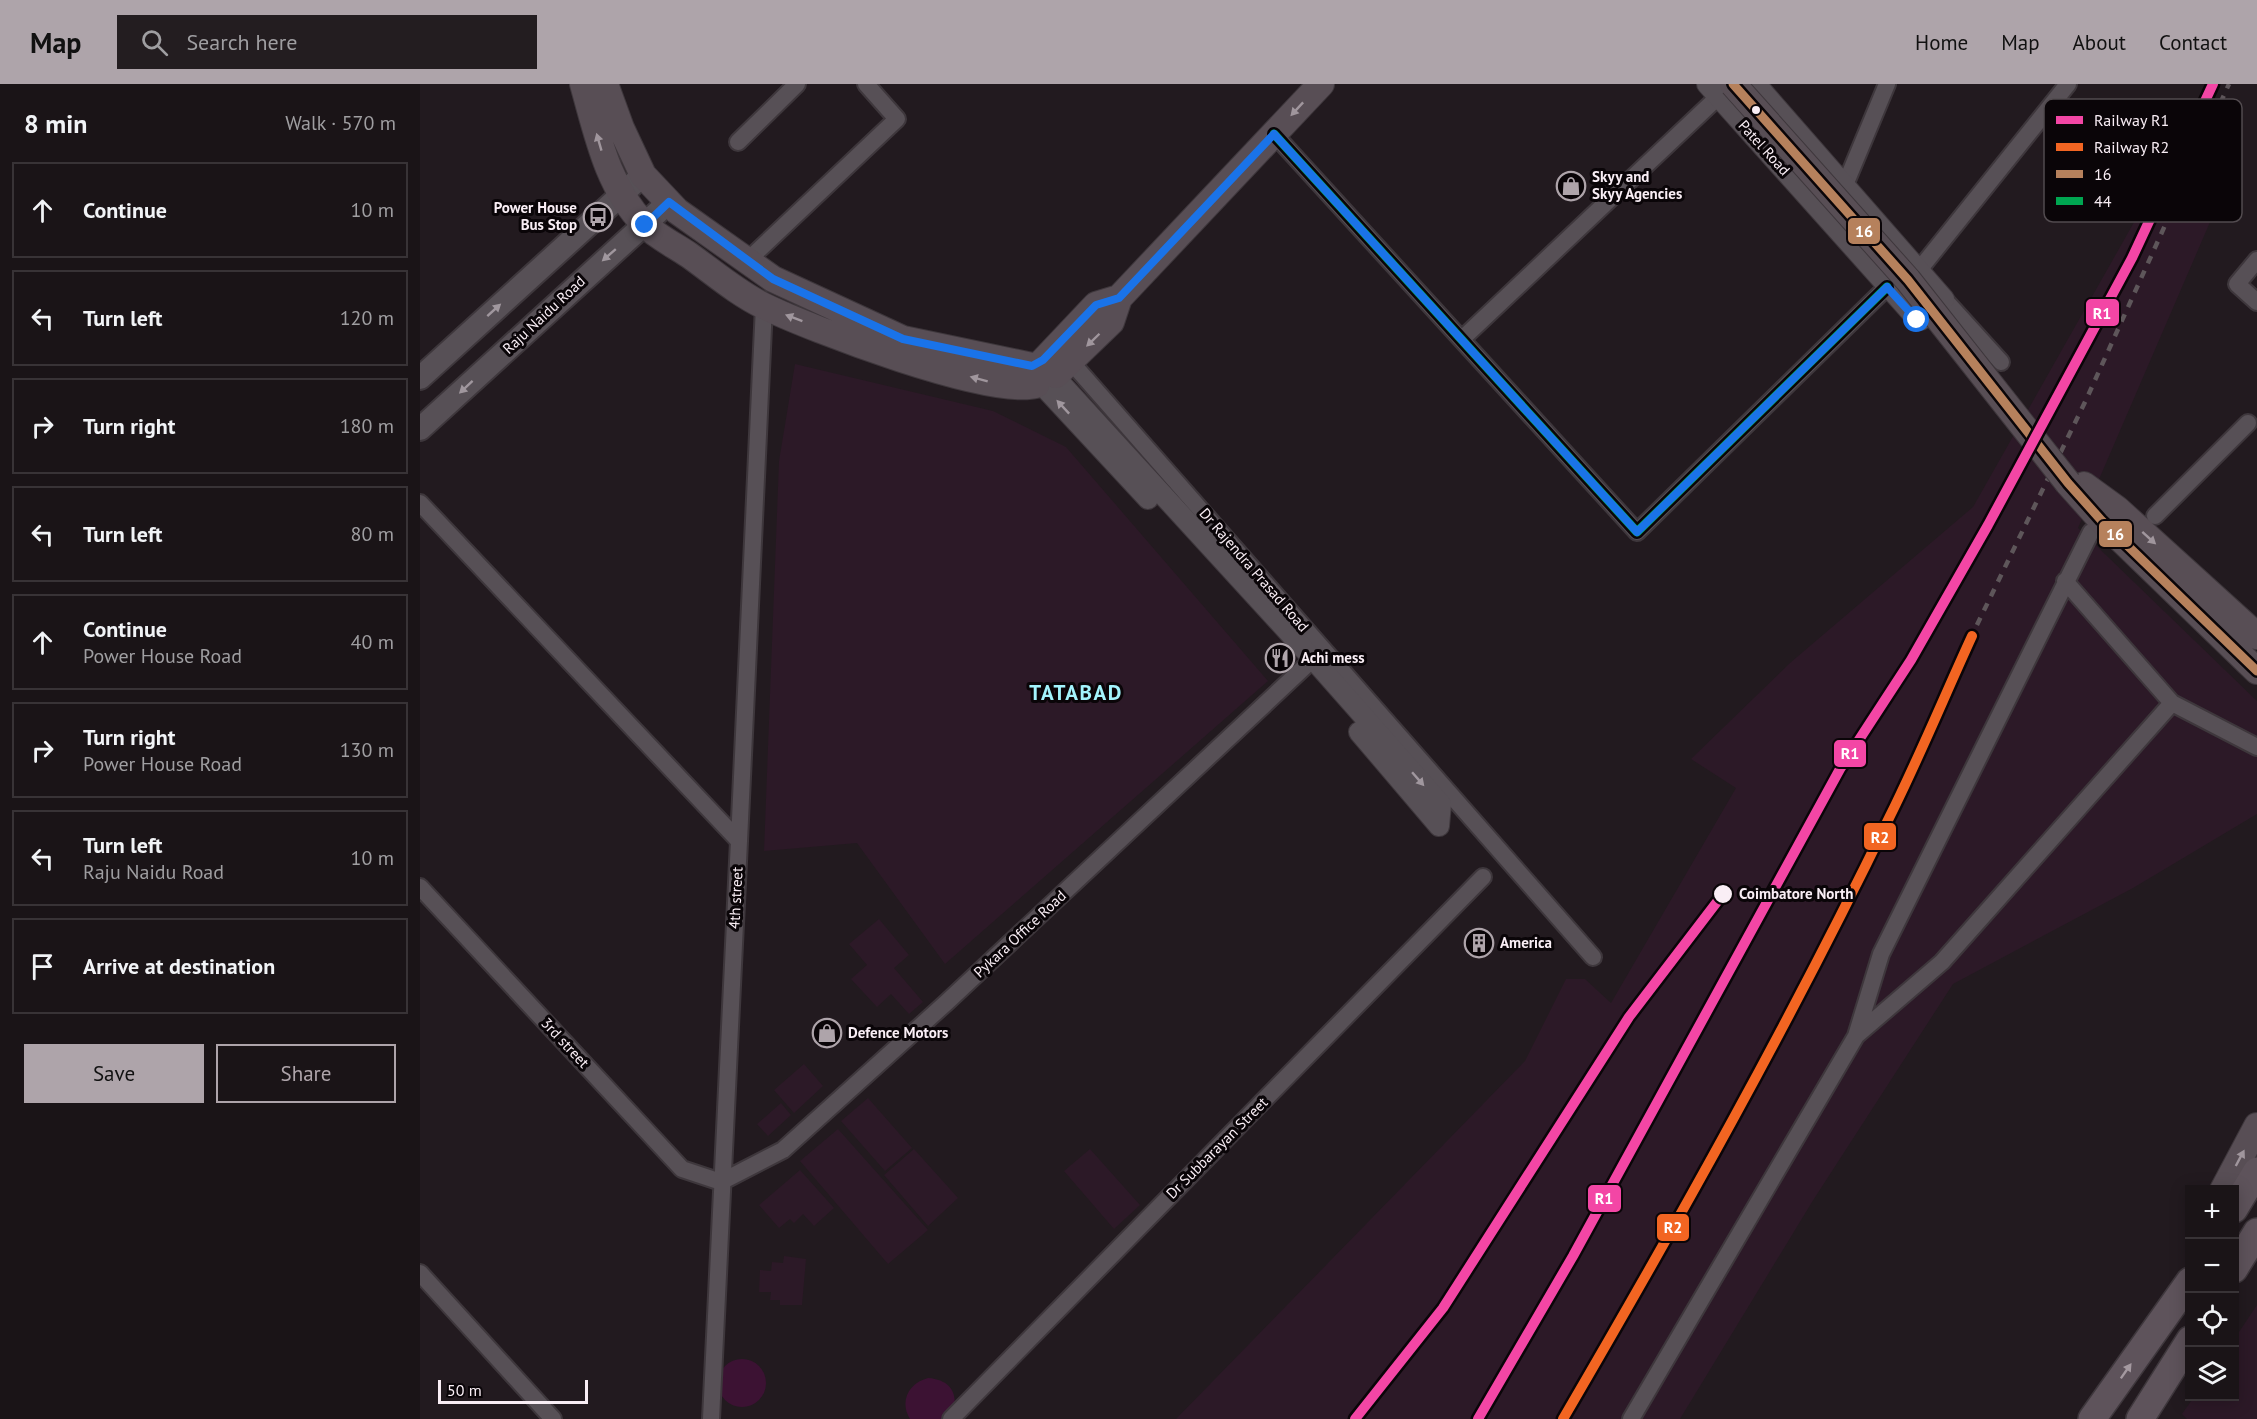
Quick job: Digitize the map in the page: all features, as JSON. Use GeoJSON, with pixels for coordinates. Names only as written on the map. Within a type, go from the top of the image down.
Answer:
{"type":"FeatureCollection","features":[{"type":"Feature","properties":{"kind":"highway"},"geometry":{"type":"LineString","coordinates":[[2239,1202],[2257,1171]]}},
{"type":"Feature","properties":{"kind":"highway"},"geometry":{"type":"LineString","coordinates":[[2239,1262],[2257,1232]]}},
{"type":"Feature","properties":{"kind":"highway"},"geometry":{"type":"LineString","coordinates":[[2092,1419],[2185,1288]]}},
{"type":"Feature","properties":{"kind":"highway"},"geometry":{"type":"LineString","coordinates":[[2140,1419],[2186,1347]]}},
{"type":"Feature","properties":{"kind":"main road"},"geometry":{"type":"LineString","coordinates":[[583,84],[603,155],[622,196],[645,225],[764,306],[894,358],[1002,386],[1027,387],[1049,370],[1096,305],[1119,298],[1320,84]]}},
{"type":"Feature","properties":{"kind":"main road"},"geometry":{"type":"LineString","coordinates":[[605,84],[621,129],[643,175],[669,202],[773,279],[903,339],[1049,370]]}},
{"type":"Feature","properties":{"kind":"main road"},"geometry":{"type":"LineString","coordinates":[[1719,88],[1908,280],[2068,483],[2101,520],[2257,671]]}},
{"type":"Feature","properties":{"kind":"main road"},"geometry":{"type":"LineString","coordinates":[[420,378],[643,175]]}},
{"type":"Feature","properties":{"kind":"main road","name":"Raju Naidu Road"},"geometry":{"type":"LineString","coordinates":[[420,429],[669,202]]}},
{"type":"Feature","properties":{"kind":"main road"},"geometry":{"type":"LineString","coordinates":[[2068,483],[2087,486],[2110,503],[2257,636]]}},
{"type":"Feature","properties":{"kind":"main road"},"geometry":{"type":"LineString","coordinates":[[2226,1185],[2257,1126]]}},
{"type":"Feature","properties":{"kind":"main road"},"geometry":{"type":"LineString","coordinates":[[2239,1268],[2257,1266]]}},
{"type":"Feature","properties":{"kind":"street"},"geometry":{"type":"LineString","coordinates":[[738,142],[797,84]]}},
{"type":"Feature","properties":{"kind":"street"},"geometry":{"type":"LineString","coordinates":[[747,261],[897,119],[866,84]]}},
{"type":"Feature","properties":{"kind":"street"},"geometry":{"type":"LineString","coordinates":[[1756,84],[2001,362]]}},
{"type":"Feature","properties":{"kind":"street"},"geometry":{"type":"LineString","coordinates":[[1845,185],[1887,84]]}},
{"type":"Feature","properties":{"kind":"street"},"geometry":{"type":"LineString","coordinates":[[2056,99],[2068,84]]}},
{"type":"Feature","properties":{"kind":"street"},"geometry":{"type":"LineString","coordinates":[[1461,339],[1719,88]]}},
{"type":"Feature","properties":{"kind":"street","name":"Patel Road"},"geometry":{"type":"LineString","coordinates":[[1719,88],[1822,212],[1918,320],[1944,299]]}},
{"type":"Feature","properties":{"kind":"street"},"geometry":{"type":"LineString","coordinates":[[1919,270],[2044,114]]}},
{"type":"Feature","properties":{"kind":"street"},"geometry":{"type":"LineString","coordinates":[[1274,134],[1637,532],[1887,287]]}},
{"type":"Feature","properties":{"kind":"street"},"geometry":{"type":"LineString","coordinates":[[2257,260],[2237,284],[2257,302]]}},
{"type":"Feature","properties":{"kind":"street","name":"4th street"},"geometry":{"type":"LineString","coordinates":[[711,1419],[764,306]]}},
{"type":"Feature","properties":{"kind":"street"},"geometry":{"type":"LineString","coordinates":[[1049,370],[1136,475],[1441,804],[1439,826],[1309,663]]}},
{"type":"Feature","properties":{"kind":"street","name":"Dr Rajendra Prasad Road"},"geometry":{"type":"LineString","coordinates":[[1049,370],[1593,957]]}},
{"type":"Feature","properties":{"kind":"street"},"geometry":{"type":"LineString","coordinates":[[2155,516],[2248,423]]}},
{"type":"Feature","properties":{"kind":"street"},"geometry":{"type":"LineString","coordinates":[[420,503],[739,841]]}},
{"type":"Feature","properties":{"kind":"street"},"geometry":{"type":"LineString","coordinates":[[1631,1419],[1856,1036],[1881,954],[2091,532]]}},
{"type":"Feature","properties":{"kind":"street"},"geometry":{"type":"LineString","coordinates":[[2065,581],[2172,703],[2257,747]]}},
{"type":"Feature","properties":{"kind":"street","name":"Pykara Office Road"},"geometry":{"type":"LineString","coordinates":[[721,1182],[783,1150],[1110,851],[1309,663]]}},
{"type":"Feature","properties":{"kind":"street"},"geometry":{"type":"LineString","coordinates":[[1856,1036],[1942,962],[2172,703]]}},
{"type":"Feature","properties":{"kind":"street","name":"Dr Subbarayan Street"},"geometry":{"type":"LineString","coordinates":[[951,1419],[1483,877]]}},
{"type":"Feature","properties":{"kind":"street","name":"3rd street"},"geometry":{"type":"LineString","coordinates":[[420,887],[682,1169],[721,1182]]}},
{"type":"Feature","properties":{"kind":"street"},"geometry":{"type":"LineString","coordinates":[[420,1273],[553,1419]]}},
{"type":"Feature","properties":{"kind":"shaded area"},"geometry":{"type":"Polygon","coordinates":[[[2134,222],[2210,222],[2078,528],[2257,701],[2257,814],[2133,888],[1953,984],[1812,1202],[1680,1419],[1176,1419],[1525,1061],[1566,979],[1585,979],[1611,1003],[1736,788],[1691,759],[1790,663],[1973,507],[2134,222]]]}},
{"type":"Feature","properties":{"kind":"shaded area"},"geometry":{"type":"Polygon","coordinates":[[[795,364],[993,411],[1066,447],[1268,681],[945,964],[857,843],[764,851],[779,461],[795,364]]]}},
{"type":"Feature","properties":{"kind":"shaded area"},"geometry":{"type":"Polygon","coordinates":[[[879,919],[909,955],[894,968],[923,1002],[909,1014],[891,994],[877,1007],[851,979],[867,965],[849,944],[879,919]]]}},
{"type":"Feature","properties":{"kind":"shaded area"},"geometry":{"type":"Polygon","coordinates":[[[804,1064],[823,1086],[794,1113],[774,1090],[804,1064]]]}},
{"type":"Feature","properties":{"kind":"shaded area"},"geometry":{"type":"Polygon","coordinates":[[[868,1098],[912,1148],[885,1171],[841,1121],[868,1098]]]}},
{"type":"Feature","properties":{"kind":"shaded area"},"geometry":{"type":"Polygon","coordinates":[[[781,1103],[791,1115],[768,1136],[757,1124],[781,1103]]]}},
{"type":"Feature","properties":{"kind":"shaded area"},"geometry":{"type":"Polygon","coordinates":[[[838,1129],[928,1230],[888,1264],[800,1161],[838,1129]]]}},
{"type":"Feature","properties":{"kind":"shaded area"},"geometry":{"type":"Polygon","coordinates":[[[914,1149],[958,1198],[928,1226],[884,1175],[914,1149]]]}},
{"type":"Feature","properties":{"kind":"shaded area"},"geometry":{"type":"Polygon","coordinates":[[[1090,1149],[1140,1205],[1114,1229],[1064,1171],[1090,1149]]]}},
{"type":"Feature","properties":{"kind":"shaded area"},"geometry":{"type":"Polygon","coordinates":[[[800,1170],[834,1208],[814,1226],[803,1214],[794,1223],[790,1219],[779,1228],[759,1205],[800,1170]]]}},
{"type":"Feature","properties":{"kind":"shaded area"},"geometry":{"type":"Polygon","coordinates":[[[784,1256],[806,1259],[802,1305],[780,1305],[780,1300],[770,1300],[771,1292],[759,1292],[760,1270],[771,1271],[772,1262],[783,1263],[784,1256]]]}},
{"type":"Feature","properties":{"kind":"shaded area"},"geometry":{"type":"Polygon","coordinates":[[[2257,1305],[2257,1419],[2187,1419],[2182,1414],[2191,1401],[2239,1401],[2239,1332],[2257,1305]]]}},
{"type":"Feature","properties":{"kind":"shaded area"},"geometry":{"type":"Polygon","coordinates":[[[742,1359],[759,1366],[766,1383],[759,1400],[742,1407],[725,1400],[718,1383],[725,1366],[742,1359]]]}},
{"type":"Feature","properties":{"kind":"shaded area"},"geometry":{"type":"Polygon","coordinates":[[[928,1378],[944,1382],[952,1391],[955,1404],[952,1419],[910,1419],[906,1406],[908,1394],[911,1388],[921,1380],[928,1378]]]}},
{"type":"Feature","properties":{"kind":"railway"},"geometry":{"type":"LineString","coordinates":[[2222,99],[2229,84]]}},
{"type":"Feature","properties":{"kind":"railway"},"geometry":{"type":"LineString","coordinates":[[1563,1419],[1634,1298],[1757,1073],[1890,817],[1975,629],[2086,400],[2167,222]]}},
{"type":"Feature","properties":{"kind":"railway"},"geometry":{"type":"LineString","coordinates":[[1355,1419],[1443,1308],[1629,1017],[1723,894]]}},
{"type":"Feature","properties":{"kind":"rail line","name":"R1"},"geometry":{"type":"LineString","coordinates":[[2206,99],[2213,84]]}},
{"type":"Feature","properties":{"kind":"rail line","name":"R1"},"geometry":{"type":"LineString","coordinates":[[1478,1419],[1573,1256],[1840,769],[1911,660],[1988,525],[2132,258],[2149,222]]}},
{"type":"Feature","properties":{"kind":"rail line","name":"R2"},"geometry":{"type":"LineString","coordinates":[[1563,1419],[1649,1271],[1773,1046],[1900,795],[1972,636]]}},
{"type":"Feature","properties":{"kind":"rail line","name":"R1"},"geometry":{"type":"LineString","coordinates":[[1355,1419],[1443,1308],[1629,1017],[1723,894]]}},
{"type":"Feature","properties":{"kind":"transit line","name":"16"},"geometry":{"type":"LineString","coordinates":[[1733,84],[1908,280],[2068,483],[2101,520],[2257,671]]}},
{"type":"Feature","properties":{"kind":"transit line","name":"44"},"geometry":{"type":"LineString","coordinates":[[1274,134],[1637,532],[1887,287]]}},
{"type":"Feature","properties":{"kind":"place","name":"Skyy and Skyy Agencies"},"geometry":{"type":"Point","coordinates":[1571,186]}},
{"type":"Feature","properties":{"kind":"place","name":"Power House Bus Stop"},"geometry":{"type":"Point","coordinates":[598,217]}},
{"type":"Feature","properties":{"kind":"place","name":"Achi mess"},"geometry":{"type":"Point","coordinates":[1280,658]}},
{"type":"Feature","properties":{"kind":"place","name":"Coimbatore North"},"geometry":{"type":"Point","coordinates":[1723,894]}},
{"type":"Feature","properties":{"kind":"place","name":"America"},"geometry":{"type":"Point","coordinates":[1479,943]}},
{"type":"Feature","properties":{"kind":"place","name":"Defence Motors"},"geometry":{"type":"Point","coordinates":[827,1033]}},
{"type":"Feature","properties":{"kind":"district","name":"TATABAD"},"geometry":{"type":"Point","coordinates":[1076,693]}},
{"type":"Feature","properties":{"kind":"route"},"geometry":{"type":"LineString","coordinates":[[645,225],[669,202],[677,211],[773,279],[903,339],[1006,363],[1032,366],[1043,360],[1096,305],[1119,298],[1274,134],[1637,532],[1887,287],[1917,320]]}}]}
